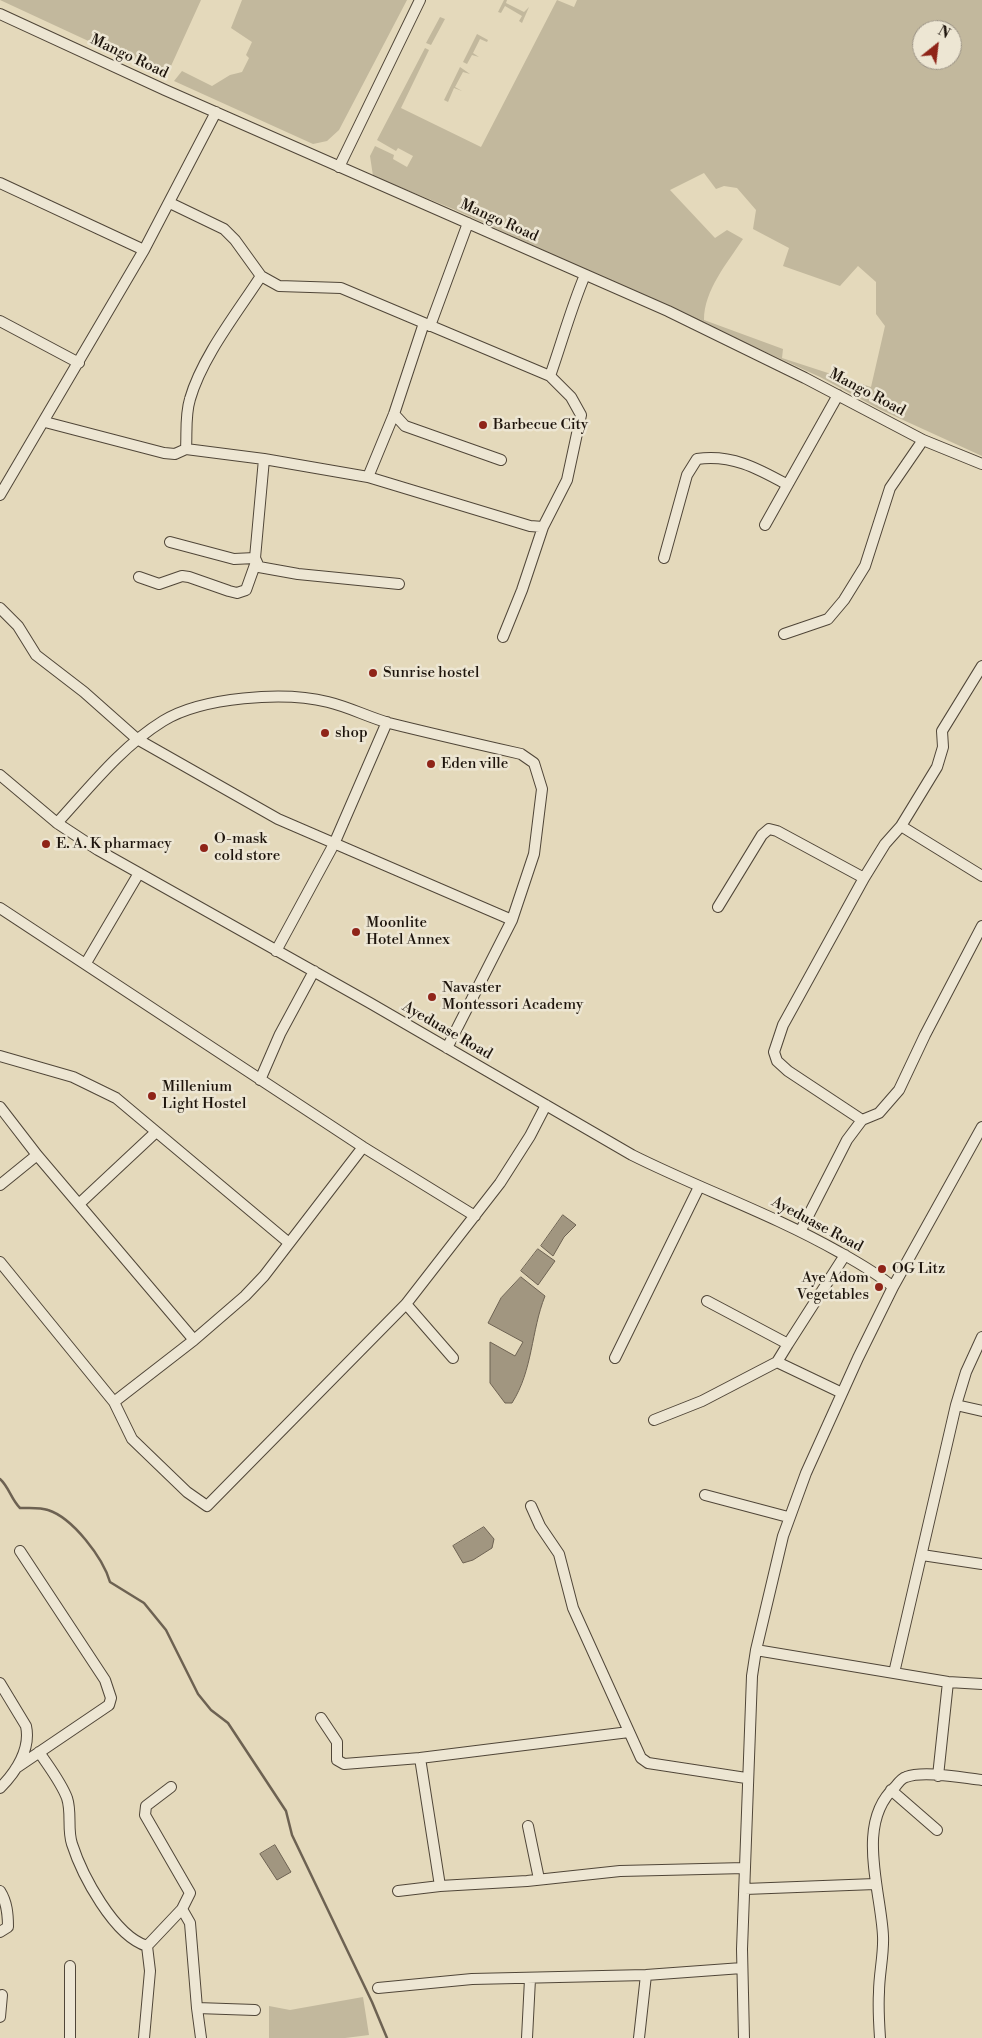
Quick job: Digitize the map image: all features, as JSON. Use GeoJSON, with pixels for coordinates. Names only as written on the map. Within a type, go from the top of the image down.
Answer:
{"type":"FeatureCollection","features":[{"type":"Feature","properties":{"kind":"street"},"geometry":{"type":"LineString","coordinates":[[339,167],[420,0]]}},
{"type":"Feature","properties":{"kind":"street","name":"Mango Road"},"geometry":{"type":"LineString","coordinates":[[0,14],[339,167],[668,311],[838,395],[923,440],[982,464]]}},
{"type":"Feature","properties":{"kind":"street"},"geometry":{"type":"LineString","coordinates":[[0,495],[45,422],[144,250],[216,112]]}},
{"type":"Feature","properties":{"kind":"street"},"geometry":{"type":"LineString","coordinates":[[0,184],[144,250]]}},
{"type":"Feature","properties":{"kind":"street"},"geometry":{"type":"LineString","coordinates":[[170,203],[224,229],[235,240],[260,276],[279,286],[341,288],[550,376],[571,397],[581,415],[566,480],[543,527],[503,637]]}},
{"type":"Feature","properties":{"kind":"street"},"geometry":{"type":"LineString","coordinates":[[368,477],[468,223]]}},
{"type":"Feature","properties":{"kind":"street"},"geometry":{"type":"LineString","coordinates":[[550,376],[567,330],[570,311],[585,275]]}},
{"type":"Feature","properties":{"kind":"street"},"geometry":{"type":"LineString","coordinates":[[186,449],[189,401],[194,389],[213,351],[260,276]]}},
{"type":"Feature","properties":{"kind":"street"},"geometry":{"type":"LineString","coordinates":[[0,321],[79,363]]}},
{"type":"Feature","properties":{"kind":"street"},"geometry":{"type":"LineString","coordinates":[[765,525],[786,484],[838,395]]}},
{"type":"Feature","properties":{"kind":"street"},"geometry":{"type":"LineString","coordinates":[[394,414],[405,426],[501,460]]}},
{"type":"Feature","properties":{"kind":"street"},"geometry":{"type":"LineString","coordinates":[[45,422],[164,453],[175,454],[186,449],[264,459],[368,477],[530,526],[543,527]]}},
{"type":"Feature","properties":{"kind":"street"},"geometry":{"type":"LineString","coordinates":[[784,634],[828,619],[844,600],[865,566],[890,488],[923,440]]}},
{"type":"Feature","properties":{"kind":"street"},"geometry":{"type":"LineString","coordinates":[[664,558],[687,475],[697,459],[727,458],[752,466],[786,484]]}},
{"type":"Feature","properties":{"kind":"street"},"geometry":{"type":"LineString","coordinates":[[139,577],[159,584],[182,576],[237,593],[246,590],[255,560],[264,459]]}},
{"type":"Feature","properties":{"kind":"street"},"geometry":{"type":"LineString","coordinates":[[170,542],[234,559],[255,560],[262,569],[398,584]]}},
{"type":"Feature","properties":{"kind":"street"},"geometry":{"type":"LineString","coordinates":[[0,608],[18,626],[36,654],[84,692],[137,739],[278,819],[512,920]]}},
{"type":"Feature","properties":{"kind":"street"},"geometry":{"type":"LineString","coordinates":[[862,1120],[788,1071],[778,1061],[774,1052],[783,1025],[864,878],[885,844],[901,826],[937,767],[943,747],[942,731],[982,666]]}},
{"type":"Feature","properties":{"kind":"street"},"geometry":{"type":"LineString","coordinates":[[57,823],[137,739],[164,720],[184,711],[213,703],[241,699],[308,698],[348,707],[387,722],[522,754],[534,763],[542,789],[534,854],[512,920],[447,1048]]}},
{"type":"Feature","properties":{"kind":"street"},"geometry":{"type":"LineString","coordinates":[[276,950],[334,844],[387,722]]}},
{"type":"Feature","properties":{"kind":"street","name":"Ayeduase Road"},"geometry":{"type":"LineString","coordinates":[[0,775],[57,823],[139,873],[314,971],[632,1155],[699,1187],[801,1230],[845,1255],[893,1287]]}},
{"type":"Feature","properties":{"kind":"street"},"geometry":{"type":"LineString","coordinates":[[901,826],[982,876]]}},
{"type":"Feature","properties":{"kind":"street"},"geometry":{"type":"LineString","coordinates":[[718,906],[762,835],[769,829],[777,831],[864,878]]}},
{"type":"Feature","properties":{"kind":"street"},"geometry":{"type":"LineString","coordinates":[[86,962],[139,873]]}},
{"type":"Feature","properties":{"kind":"street"},"geometry":{"type":"LineString","coordinates":[[0,908],[86,962],[363,1147],[476,1216]]}},
{"type":"Feature","properties":{"kind":"street"},"geometry":{"type":"LineString","coordinates":[[801,1230],[833,1165],[862,1120],[879,1113],[899,1090],[925,1034],[982,926]]}},
{"type":"Feature","properties":{"kind":"street"},"geometry":{"type":"LineString","coordinates":[[260,1080],[280,1034],[314,971]]}},
{"type":"Feature","properties":{"kind":"street"},"geometry":{"type":"LineString","coordinates":[[0,1056],[82,1081],[116,1098],[288,1243]]}},
{"type":"Feature","properties":{"kind":"street"},"geometry":{"type":"LineString","coordinates":[[0,1262],[114,1402],[132,1439],[187,1492],[207,1506],[406,1304],[476,1216],[512,1164],[546,1105]]}},
{"type":"Feature","properties":{"kind":"street"},"geometry":{"type":"LineString","coordinates":[[0,1107],[37,1156],[194,1340]]}},
{"type":"Feature","properties":{"kind":"street"},"geometry":{"type":"LineString","coordinates":[[744,2038],[742,1968],[746,1778],[752,1676],[756,1650],[788,1516],[842,1393],[893,1287],[982,1128]]}},
{"type":"Feature","properties":{"kind":"street"},"geometry":{"type":"LineString","coordinates":[[79,1204],[156,1132]]}},
{"type":"Feature","properties":{"kind":"street"},"geometry":{"type":"LineString","coordinates":[[114,1402],[194,1340],[245,1296],[264,1276],[363,1147]]}},
{"type":"Feature","properties":{"kind":"street"},"geometry":{"type":"LineString","coordinates":[[0,1186],[37,1156]]}},
{"type":"Feature","properties":{"kind":"street"},"geometry":{"type":"LineString","coordinates":[[615,1358],[699,1187]]}},
{"type":"Feature","properties":{"kind":"street"},"geometry":{"type":"LineString","coordinates":[[654,1420],[702,1400],[777,1362],[845,1255]]}},
{"type":"Feature","properties":{"kind":"street"},"geometry":{"type":"LineString","coordinates":[[708,1301],[788,1344]]}},
{"type":"Feature","properties":{"kind":"street"},"geometry":{"type":"LineString","coordinates":[[406,1304],[453,1358]]}},
{"type":"Feature","properties":{"kind":"street"},"geometry":{"type":"LineString","coordinates":[[894,1673],[956,1405],[966,1372],[982,1337]]}},
{"type":"Feature","properties":{"kind":"street"},"geometry":{"type":"LineString","coordinates":[[777,1362],[842,1393]]}},
{"type":"Feature","properties":{"kind":"street"},"geometry":{"type":"LineString","coordinates":[[956,1405],[982,1411]]}},
{"type":"Feature","properties":{"kind":"street"},"geometry":{"type":"LineString","coordinates":[[705,1495],[788,1516]]}},
{"type":"Feature","properties":{"kind":"street"},"geometry":{"type":"LineString","coordinates":[[530,1506],[540,1526],[559,1554],[573,1608],[641,1758],[646,1762],[746,1778]]}},
{"type":"Feature","properties":{"kind":"street"},"geometry":{"type":"LineString","coordinates":[[16,1768],[109,1705],[111,1698],[106,1680],[20,1551]]}},
{"type":"Feature","properties":{"kind":"street"},"geometry":{"type":"LineString","coordinates":[[922,1555],[982,1564]]}},
{"type":"Feature","properties":{"kind":"street"},"geometry":{"type":"LineString","coordinates":[[756,1650],[948,1682],[982,1684]]}},
{"type":"Feature","properties":{"kind":"street"},"geometry":{"type":"LineString","coordinates":[[938,1776],[948,1682]]}},
{"type":"Feature","properties":{"kind":"street"},"geometry":{"type":"LineString","coordinates":[[0,1683],[26,1726],[27,1733],[26,1746],[16,1768],[0,1788]]}},
{"type":"Feature","properties":{"kind":"street"},"geometry":{"type":"LineString","coordinates":[[321,1718],[337,1742],[337,1760],[340,1764],[420,1758],[629,1732]]}},
{"type":"Feature","properties":{"kind":"street"},"geometry":{"type":"LineString","coordinates":[[40,1752],[66,1796],[71,1842],[90,1885],[105,1909],[130,1938],[147,1946]]}},
{"type":"Feature","properties":{"kind":"street"},"geometry":{"type":"LineString","coordinates":[[420,1758],[440,1886]]}},
{"type":"Feature","properties":{"kind":"street"},"geometry":{"type":"LineString","coordinates":[[880,2038],[879,1992],[883,1938],[882,1912],[874,1884],[875,1828],[879,1811],[891,1790],[905,1777],[938,1776],[982,1780]]}},
{"type":"Feature","properties":{"kind":"street"},"geometry":{"type":"LineString","coordinates":[[147,1946],[182,1910],[188,1900],[190,1890],[148,1822],[145,1810],[150,1802],[171,1786]]}},
{"type":"Feature","properties":{"kind":"street"},"geometry":{"type":"LineString","coordinates":[[891,1790],[937,1830]]}},
{"type":"Feature","properties":{"kind":"street"},"geometry":{"type":"LineString","coordinates":[[528,1826],[539,1879]]}},
{"type":"Feature","properties":{"kind":"street"},"geometry":{"type":"LineString","coordinates":[[398,1891],[647,1869],[745,1868]]}},
{"type":"Feature","properties":{"kind":"street"},"geometry":{"type":"LineString","coordinates":[[745,1889],[874,1884]]}},
{"type":"Feature","properties":{"kind":"street"},"geometry":{"type":"LineString","coordinates":[[0,1891],[8,1917],[8,1927],[0,1932]]}},
{"type":"Feature","properties":{"kind":"street"},"geometry":{"type":"LineString","coordinates":[[182,1910],[190,1924],[201,2038]]}},
{"type":"Feature","properties":{"kind":"street"},"geometry":{"type":"LineString","coordinates":[[144,2038],[150,1971],[147,1946]]}},
{"type":"Feature","properties":{"kind":"street"},"geometry":{"type":"LineString","coordinates":[[70,1966],[70,2038]]}},
{"type":"Feature","properties":{"kind":"street"},"geometry":{"type":"LineString","coordinates":[[378,1988],[472,1979],[646,1975],[742,1968]]}},
{"type":"Feature","properties":{"kind":"street"},"geometry":{"type":"LineString","coordinates":[[639,2038],[646,1975]]}},
{"type":"Feature","properties":{"kind":"street"},"geometry":{"type":"LineString","coordinates":[[527,2038],[530,1979]]}},
{"type":"Feature","properties":{"kind":"street"},"geometry":{"type":"LineString","coordinates":[[0,2017],[2,1995]]}},
{"type":"Feature","properties":{"kind":"street"},"geometry":{"type":"LineString","coordinates":[[197,2008],[255,2010]]}},
{"type":"Feature","properties":{"kind":"shaded area"},"geometry":{"type":"Polygon","coordinates":[[[0,0],[201,0],[166,77],[0,0]]]}},
{"type":"Feature","properties":{"kind":"shaded area"},"geometry":{"type":"Polygon","coordinates":[[[242,0],[407,0],[339,130],[327,141],[313,144],[174,81],[182,71],[212,86],[230,75],[242,72],[249,58],[246,55],[252,42],[231,28],[242,0]]]}},
{"type":"Feature","properties":{"kind":"shaded area"},"geometry":{"type":"Polygon","coordinates":[[[504,0],[507,0],[506,3],[524,12],[529,7],[522,23],[519,21],[522,16],[505,6],[501,13],[498,12],[504,0]]]}},
{"type":"Feature","properties":{"kind":"shaded area"},"geometry":{"type":"Polygon","coordinates":[[[557,0],[574,7],[577,0],[982,0],[982,456],[879,409],[820,377],[453,209],[373,176],[370,156],[375,146],[394,155],[393,159],[407,167],[413,156],[398,148],[396,151],[377,140],[425,48],[429,50],[401,108],[481,147],[557,0]],[[704,173],[670,190],[715,238],[727,230],[743,239],[712,287],[705,309],[704,320],[783,349],[782,358],[871,387],[885,326],[876,314],[876,282],[858,266],[840,286],[783,266],[789,248],[753,229],[756,210],[737,188],[724,186],[716,189],[704,173]]]}},
{"type":"Feature","properties":{"kind":"shaded area"},"geometry":{"type":"Polygon","coordinates":[[[440,17],[445,19],[431,45],[426,43],[440,17]]]}},
{"type":"Feature","properties":{"kind":"shaded area"},"geometry":{"type":"Polygon","coordinates":[[[477,34],[488,40],[487,42],[480,39],[473,53],[479,57],[472,55],[467,64],[463,62],[477,34]]]}},
{"type":"Feature","properties":{"kind":"shaded area"},"geometry":{"type":"Polygon","coordinates":[[[460,67],[470,74],[463,72],[455,87],[462,91],[454,88],[448,102],[444,100],[460,67]]]}},
{"type":"Feature","properties":{"kind":"shaded area"},"geometry":{"type":"Polygon","coordinates":[[[563,1215],[576,1225],[564,1237],[553,1256],[541,1246],[563,1215]]]}},
{"type":"Feature","properties":{"kind":"shaded area"},"geometry":{"type":"Polygon","coordinates":[[[538,1249],[555,1261],[538,1285],[521,1271],[538,1249]]]}},
{"type":"Feature","properties":{"kind":"shaded area"},"geometry":{"type":"Polygon","coordinates":[[[521,1277],[545,1296],[540,1309],[524,1377],[512,1403],[505,1403],[490,1383],[490,1342],[515,1356],[523,1342],[488,1323],[501,1298],[521,1277]]]}},
{"type":"Feature","properties":{"kind":"shaded area"},"geometry":{"type":"Polygon","coordinates":[[[484,1527],[494,1539],[492,1548],[473,1560],[463,1563],[453,1546],[484,1527]]]}},
{"type":"Feature","properties":{"kind":"shaded area"},"geometry":{"type":"Polygon","coordinates":[[[275,1845],[291,1872],[277,1880],[260,1854],[275,1845]]]}},
{"type":"Feature","properties":{"kind":"shaded area"},"geometry":{"type":"Polygon","coordinates":[[[363,1997],[369,2035],[345,2038],[269,2038],[269,2006],[290,2010],[363,1997]]]}},
{"type":"Feature","properties":{"kind":"waterway"},"geometry":{"type":"LineString","coordinates":[[0,1479],[20,1508],[45,1509],[58,1514],[77,1530],[101,1562],[110,1582],[144,1603],[166,1630],[198,1694],[211,1710],[228,1723],[286,1811],[292,1835],[372,2002],[387,2038]]}},
{"type":"Feature","properties":{"kind":"place","name":"Barbecue City"},"geometry":{"type":"Point","coordinates":[483,425]}},
{"type":"Feature","properties":{"kind":"place","name":"Sunrise hostel"},"geometry":{"type":"Point","coordinates":[373,673]}},
{"type":"Feature","properties":{"kind":"place","name":"shop"},"geometry":{"type":"Point","coordinates":[325,733]}},
{"type":"Feature","properties":{"kind":"place","name":"Eden ville"},"geometry":{"type":"Point","coordinates":[431,764]}},
{"type":"Feature","properties":{"kind":"place","name":"E. A. K pharmacy"},"geometry":{"type":"Point","coordinates":[46,844]}},
{"type":"Feature","properties":{"kind":"place","name":"O-mask cold store"},"geometry":{"type":"Point","coordinates":[204,848]}},
{"type":"Feature","properties":{"kind":"place","name":"Moonlite Hotel Annex"},"geometry":{"type":"Point","coordinates":[356,932]}},
{"type":"Feature","properties":{"kind":"place","name":"Navaster Montessori Academy"},"geometry":{"type":"Point","coordinates":[432,997]}},
{"type":"Feature","properties":{"kind":"place","name":"Millenium Light Hostel"},"geometry":{"type":"Point","coordinates":[152,1096]}},
{"type":"Feature","properties":{"kind":"place","name":"OG Litz"},"geometry":{"type":"Point","coordinates":[882,1269]}},
{"type":"Feature","properties":{"kind":"place","name":"Aye Adom Vegetables"},"geometry":{"type":"Point","coordinates":[879,1287]}}]}
